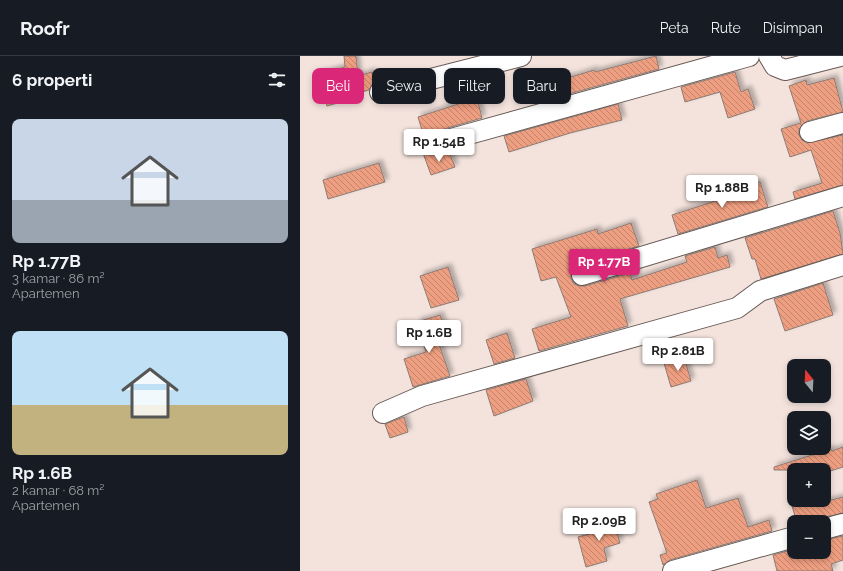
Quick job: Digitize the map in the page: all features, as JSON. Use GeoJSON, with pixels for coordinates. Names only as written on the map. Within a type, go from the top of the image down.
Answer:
{"type":"FeatureCollection","features":[{"type":"Feature","properties":{"kind":"street"},"geometry":{"type":"LineString","coordinates":[[436,78],[520,56]]}},
{"type":"Feature","properties":{"kind":"street"},"geometry":{"type":"LineString","coordinates":[[433,144],[749,56]]}},
{"type":"Feature","properties":{"kind":"street"},"geometry":{"type":"LineString","coordinates":[[769,56],[775,66],[785,70],[840,56]]}},
{"type":"Feature","properties":{"kind":"street"},"geometry":{"type":"LineString","coordinates":[[810,132],[843,123]]}},
{"type":"Feature","properties":{"kind":"street"},"geometry":{"type":"LineString","coordinates":[[582,275],[843,196]]}},
{"type":"Feature","properties":{"kind":"street"},"geometry":{"type":"LineString","coordinates":[[383,414],[428,394],[737,308],[760,291],[843,265]]}},
{"type":"Feature","properties":{"kind":"street"},"geometry":{"type":"LineString","coordinates":[[831,527],[843,524]]}},
{"type":"Feature","properties":{"kind":"street"},"geometry":{"type":"LineString","coordinates":[[673,571],[787,539]]}},
{"type":"Feature","properties":{"kind":"building"},"geometry":{"type":"Polygon","coordinates":[[[344,56],[356,56],[357,68],[342,68],[345,67],[344,56]]]}},
{"type":"Feature","properties":{"kind":"building"},"geometry":{"type":"Polygon","coordinates":[[[656,56],[659,69],[571,93],[571,77],[594,70],[595,72],[656,56]]]}},
{"type":"Feature","properties":{"kind":"building"},"geometry":{"type":"Polygon","coordinates":[[[372,72],[372,86],[369,90],[364,91],[364,74],[372,72]]]}},
{"type":"Feature","properties":{"kind":"building"},"geometry":{"type":"Polygon","coordinates":[[[735,72],[741,92],[748,89],[755,109],[728,118],[720,92],[685,102],[681,87],[735,72]]]}},
{"type":"Feature","properties":{"kind":"building"},"geometry":{"type":"Polygon","coordinates":[[[834,78],[843,112],[807,121],[799,129],[799,135],[802,140],[807,143],[843,135],[843,185],[795,199],[793,192],[822,183],[811,150],[790,157],[781,129],[801,123],[789,86],[806,80],[807,85],[834,78]]]}},
{"type":"Feature","properties":{"kind":"building"},"geometry":{"type":"Polygon","coordinates":[[[458,104],[478,104],[482,118],[430,133],[424,137],[418,117],[458,104]]]}},
{"type":"Feature","properties":{"kind":"building"},"geometry":{"type":"Polygon","coordinates":[[[618,104],[622,120],[570,133],[509,152],[504,136],[618,104]]]}},
{"type":"Feature","properties":{"kind":"building"},"geometry":{"type":"Polygon","coordinates":[[[425,152],[430,155],[436,155],[449,152],[455,167],[431,175],[423,153],[425,152]]]}},
{"type":"Feature","properties":{"kind":"building"},"geometry":{"type":"Polygon","coordinates":[[[379,163],[385,182],[328,199],[323,180],[379,163]]]}},
{"type":"Feature","properties":{"kind":"building"},"geometry":{"type":"Polygon","coordinates":[[[760,182],[768,207],[678,234],[672,215],[734,195],[733,190],[760,182]]]}},
{"type":"Feature","properties":{"kind":"building"},"geometry":{"type":"Polygon","coordinates":[[[833,211],[840,233],[843,254],[761,279],[755,259],[752,259],[745,238],[833,211]]]}},
{"type":"Feature","properties":{"kind":"building"},"geometry":{"type":"Polygon","coordinates":[[[631,223],[639,246],[578,264],[573,267],[571,273],[571,279],[574,284],[585,286],[630,273],[632,280],[687,262],[685,256],[715,247],[718,258],[727,255],[730,267],[620,299],[628,326],[539,351],[532,329],[571,317],[556,277],[541,281],[532,249],[597,229],[598,234],[631,223]]]}},
{"type":"Feature","properties":{"kind":"building"},"geometry":{"type":"Polygon","coordinates":[[[448,267],[459,300],[431,308],[420,276],[448,267]]]}},
{"type":"Feature","properties":{"kind":"building"},"geometry":{"type":"Polygon","coordinates":[[[823,283],[833,315],[785,331],[774,299],[823,283]]]}},
{"type":"Feature","properties":{"kind":"building"},"geometry":{"type":"Polygon","coordinates":[[[440,315],[449,341],[439,344],[450,376],[413,387],[404,359],[426,352],[417,322],[440,315]]]}},
{"type":"Feature","properties":{"kind":"building"},"geometry":{"type":"Polygon","coordinates":[[[507,333],[515,358],[494,364],[486,340],[507,333]]]}},
{"type":"Feature","properties":{"kind":"building"},"geometry":{"type":"Polygon","coordinates":[[[684,357],[691,381],[671,387],[664,363],[684,357]]]}},
{"type":"Feature","properties":{"kind":"building"},"geometry":{"type":"Polygon","coordinates":[[[526,379],[533,401],[494,416],[486,390],[526,379]]]}},
{"type":"Feature","properties":{"kind":"building"},"geometry":{"type":"Polygon","coordinates":[[[404,417],[408,432],[390,438],[385,424],[404,417]]]}},
{"type":"Feature","properties":{"kind":"building"},"geometry":{"type":"Polygon","coordinates":[[[843,447],[843,467],[831,471],[831,463],[787,463],[787,470],[774,470],[774,467],[812,455],[831,455],[831,449],[832,451],[843,447]]]}},
{"type":"Feature","properties":{"kind":"building"},"geometry":{"type":"Polygon","coordinates":[[[697,480],[706,508],[738,498],[748,527],[769,520],[772,531],[670,560],[663,565],[660,555],[667,553],[649,502],[658,499],[656,494],[697,480]]]}},
{"type":"Feature","properties":{"kind":"building"},"geometry":{"type":"Polygon","coordinates":[[[843,497],[843,513],[831,516],[795,515],[792,507],[831,507],[831,500],[843,497]]]}},
{"type":"Feature","properties":{"kind":"building"},"geometry":{"type":"Polygon","coordinates":[[[612,516],[620,543],[604,548],[607,561],[586,567],[578,537],[601,531],[598,521],[612,516]]]}},
{"type":"Feature","properties":{"kind":"building"},"geometry":{"type":"Polygon","coordinates":[[[843,536],[843,560],[831,564],[833,571],[777,571],[773,555],[787,551],[787,559],[831,559],[831,539],[843,536]]]}}]}
